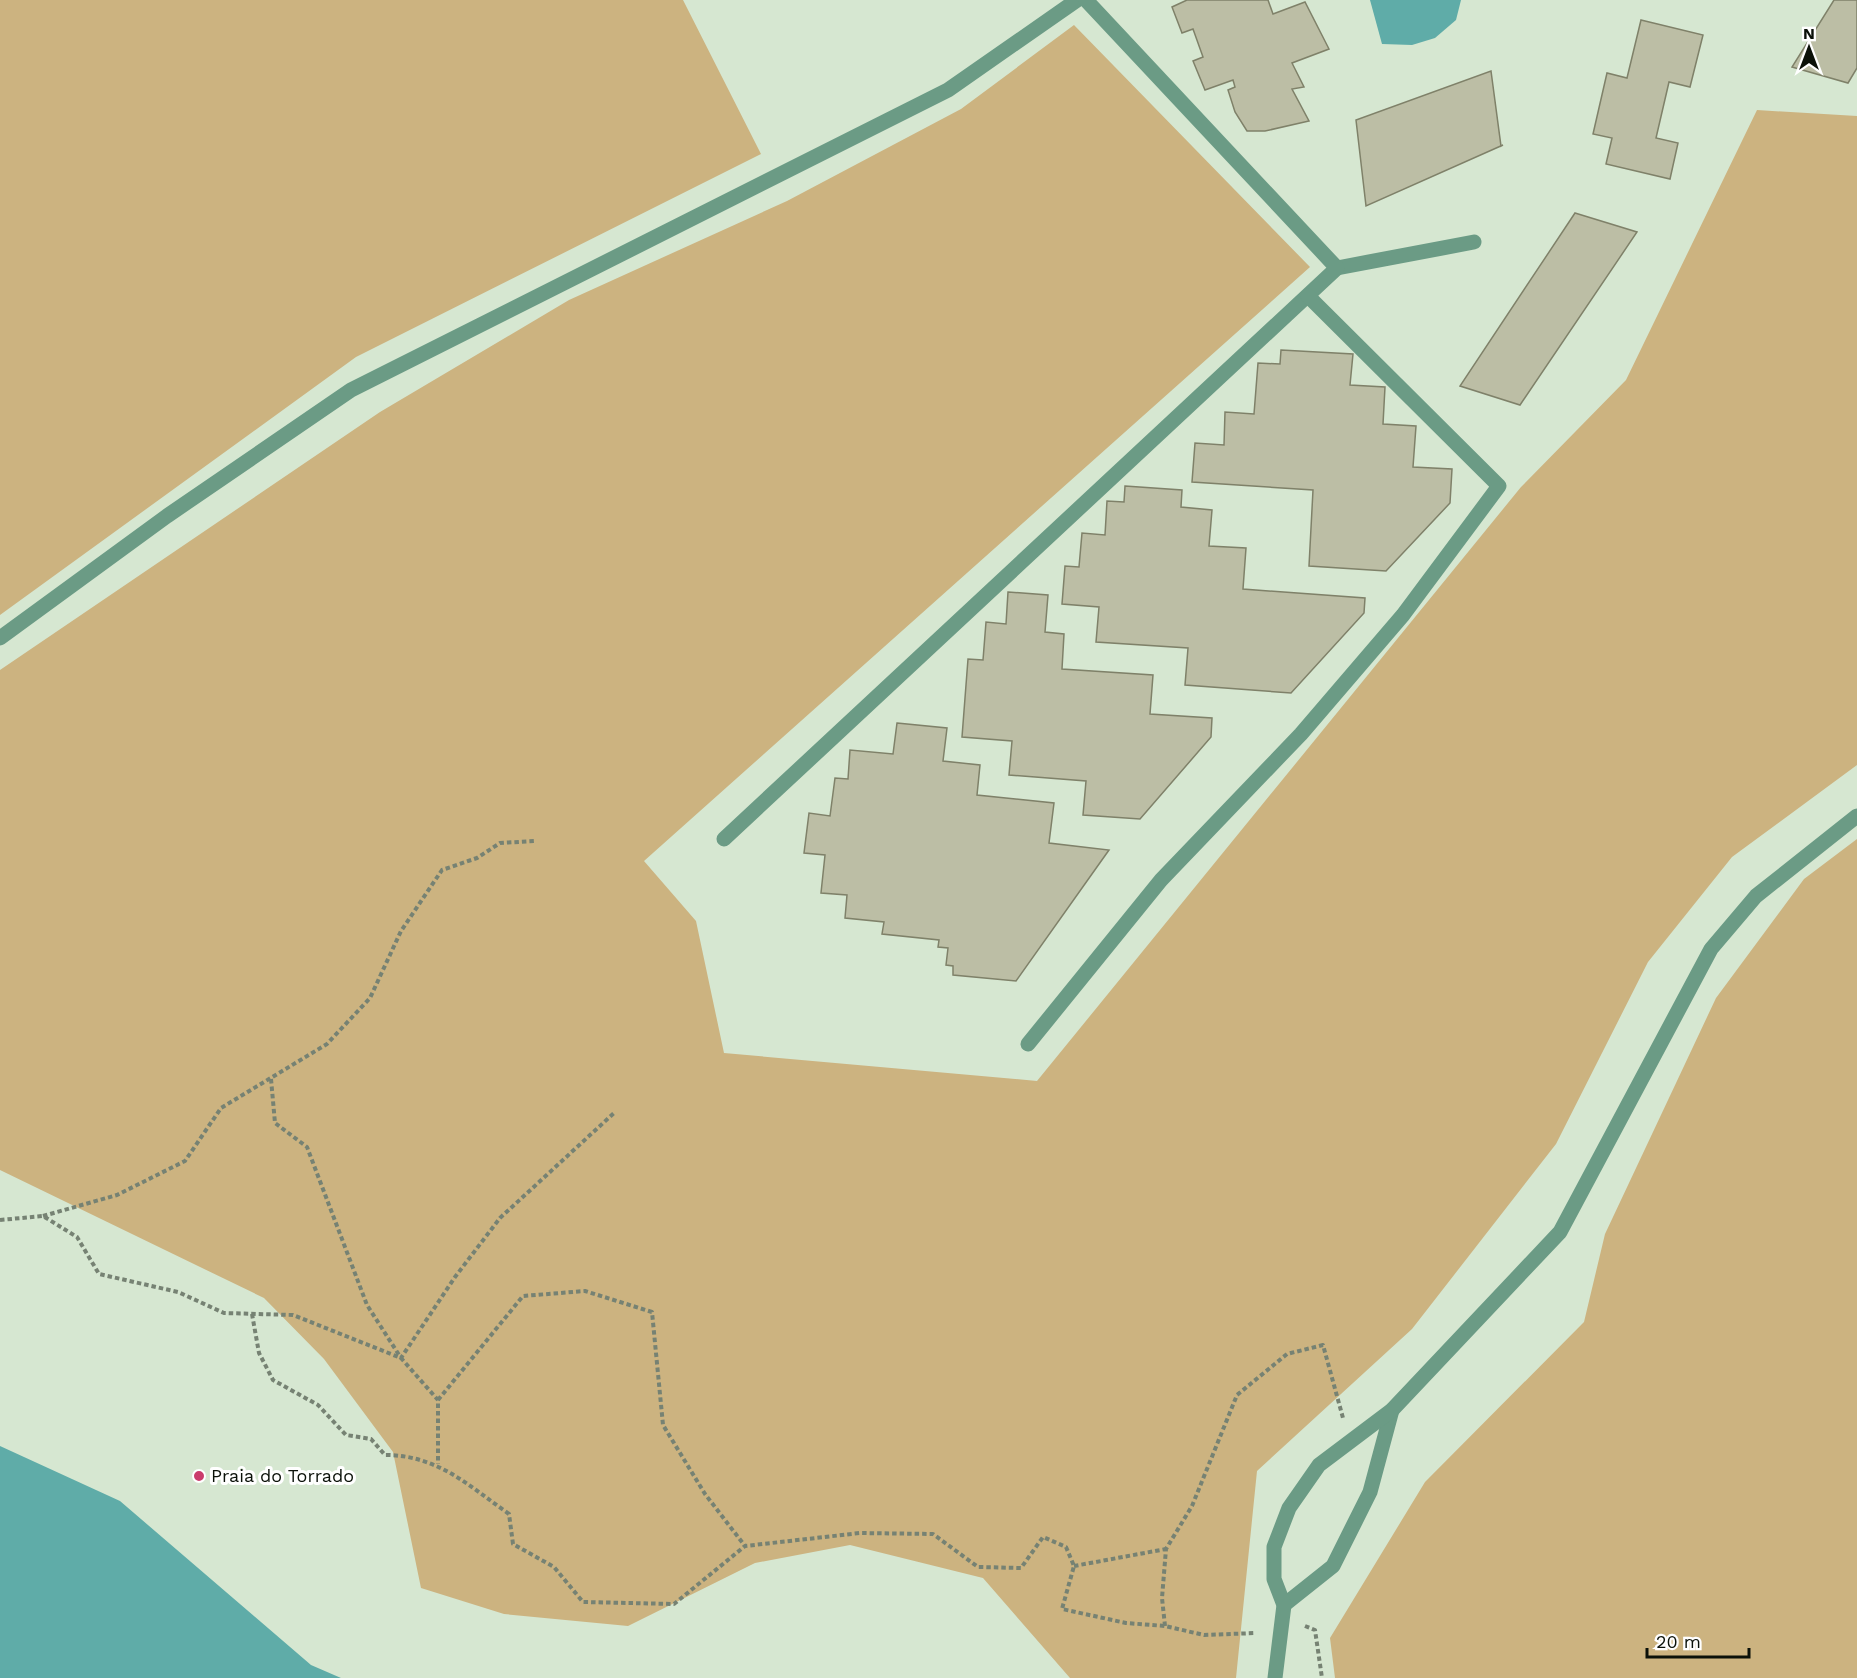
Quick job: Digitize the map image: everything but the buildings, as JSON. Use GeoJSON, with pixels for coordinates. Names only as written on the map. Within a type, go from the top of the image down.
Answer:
{"type":"FeatureCollection","features":[{"type":"Feature","properties":{"kind":"street"},"geometry":{"type":"LineString","coordinates":[[0,638],[167,516],[351,390],[948,90],[1077,0]]}},
{"type":"Feature","properties":{"kind":"street"},"geometry":{"type":"LineString","coordinates":[[1086,0],[1337,268]]}},
{"type":"Feature","properties":{"kind":"street"},"geometry":{"type":"LineString","coordinates":[[724,840],[1337,268],[1474,242]]}},
{"type":"Feature","properties":{"kind":"street"},"geometry":{"type":"LineString","coordinates":[[1028,1044],[1161,880],[1301,734],[1403,615],[1499,486],[1308,296]]}},
{"type":"Feature","properties":{"kind":"street"},"geometry":{"type":"LineString","coordinates":[[1275,1678],[1283,1611],[1274,1579],[1274,1547],[1288,1508],[1319,1465],[1392,1410],[1560,1232],[1711,949],[1756,896],[1857,816]]}},
{"type":"Feature","properties":{"kind":"street"},"geometry":{"type":"LineString","coordinates":[[1283,1611],[1333,1566],[1370,1492],[1392,1410]]}},
{"type":"Feature","properties":{"kind":"path"},"geometry":{"type":"LineString","coordinates":[[0,1220],[43,1216],[117,1196],[185,1161],[221,1108],[327,1044],[370,998],[401,931],[442,870],[477,858],[500,843],[534,841]]}},
{"type":"Feature","properties":{"kind":"path"},"geometry":{"type":"LineString","coordinates":[[271,1079],[275,1123],[307,1147],[367,1305],[401,1358],[438,1400]]}},
{"type":"Feature","properties":{"kind":"path"},"geometry":{"type":"LineString","coordinates":[[401,1358],[455,1276],[500,1218],[614,1113]]}},
{"type":"Feature","properties":{"kind":"path"},"geometry":{"type":"LineString","coordinates":[[43,1216],[77,1238],[99,1274],[178,1292],[224,1313],[293,1314],[401,1358]]}},
{"type":"Feature","properties":{"kind":"path"},"geometry":{"type":"LineString","coordinates":[[438,1464],[438,1400],[523,1296],[585,1291],[652,1312],[663,1425],[705,1494],[745,1546]]}},
{"type":"Feature","properties":{"kind":"path"},"geometry":{"type":"LineString","coordinates":[[252,1314],[259,1353],[273,1380],[318,1405],[346,1435],[371,1439],[385,1455],[406,1455],[438,1464],[508,1514],[513,1544],[554,1567],[583,1602],[674,1604],[745,1546],[860,1533],[933,1534],[978,1567],[1021,1568],[1043,1537],[1066,1547],[1074,1566],[1062,1609],[1126,1623],[1166,1626],[1204,1635],[1280,1635]]}},
{"type":"Feature","properties":{"kind":"path"},"geometry":{"type":"LineString","coordinates":[[1166,1626],[1162,1598],[1166,1549],[1192,1506],[1237,1395],[1287,1354],[1323,1345],[1350,1442]]}},
{"type":"Feature","properties":{"kind":"path"},"geometry":{"type":"LineString","coordinates":[[1074,1566],[1166,1549]]}},
{"type":"Feature","properties":{"kind":"path"},"geometry":{"type":"LineString","coordinates":[[1283,1611],[1315,1630],[1322,1678]]}},
{"type":"Feature","properties":{"kind":"shaded area"},"geometry":{"type":"Polygon","coordinates":[[[0,0],[683,0],[761,154],[356,357],[0,615],[0,0]]]}},
{"type":"Feature","properties":{"kind":"shaded area"},"geometry":{"type":"Polygon","coordinates":[[[1074,25],[1310,267],[644,861],[696,921],[724,1053],[1037,1081],[1521,487],[1626,380],[1757,110],[1857,116],[1857,765],[1732,857],[1648,962],[1556,1144],[1412,1329],[1257,1471],[1236,1678],[1070,1678],[983,1578],[850,1545],[755,1563],[628,1626],[504,1614],[421,1588],[393,1452],[324,1359],[264,1298],[0,1170],[0,670],[380,412],[569,300],[787,201],[961,109],[1074,25]]]}},
{"type":"Feature","properties":{"kind":"shaded area"},"geometry":{"type":"Polygon","coordinates":[[[1857,839],[1857,1678],[1335,1678],[1330,1638],[1425,1482],[1584,1322],[1605,1234],[1716,998],[1804,879],[1857,839]]]}},
{"type":"Feature","properties":{"kind":"water"},"geometry":{"type":"Polygon","coordinates":[[[1370,0],[1461,0],[1456,20],[1435,38],[1412,45],[1382,44],[1370,0]]]}},
{"type":"Feature","properties":{"kind":"water"},"geometry":{"type":"Polygon","coordinates":[[[0,1446],[120,1501],[311,1665],[341,1678],[0,1678],[0,1446]]]}},
{"type":"Feature","properties":{"kind":"place","name":"Praia do Torrado"},"geometry":{"type":"Point","coordinates":[199,1476]}}]}
